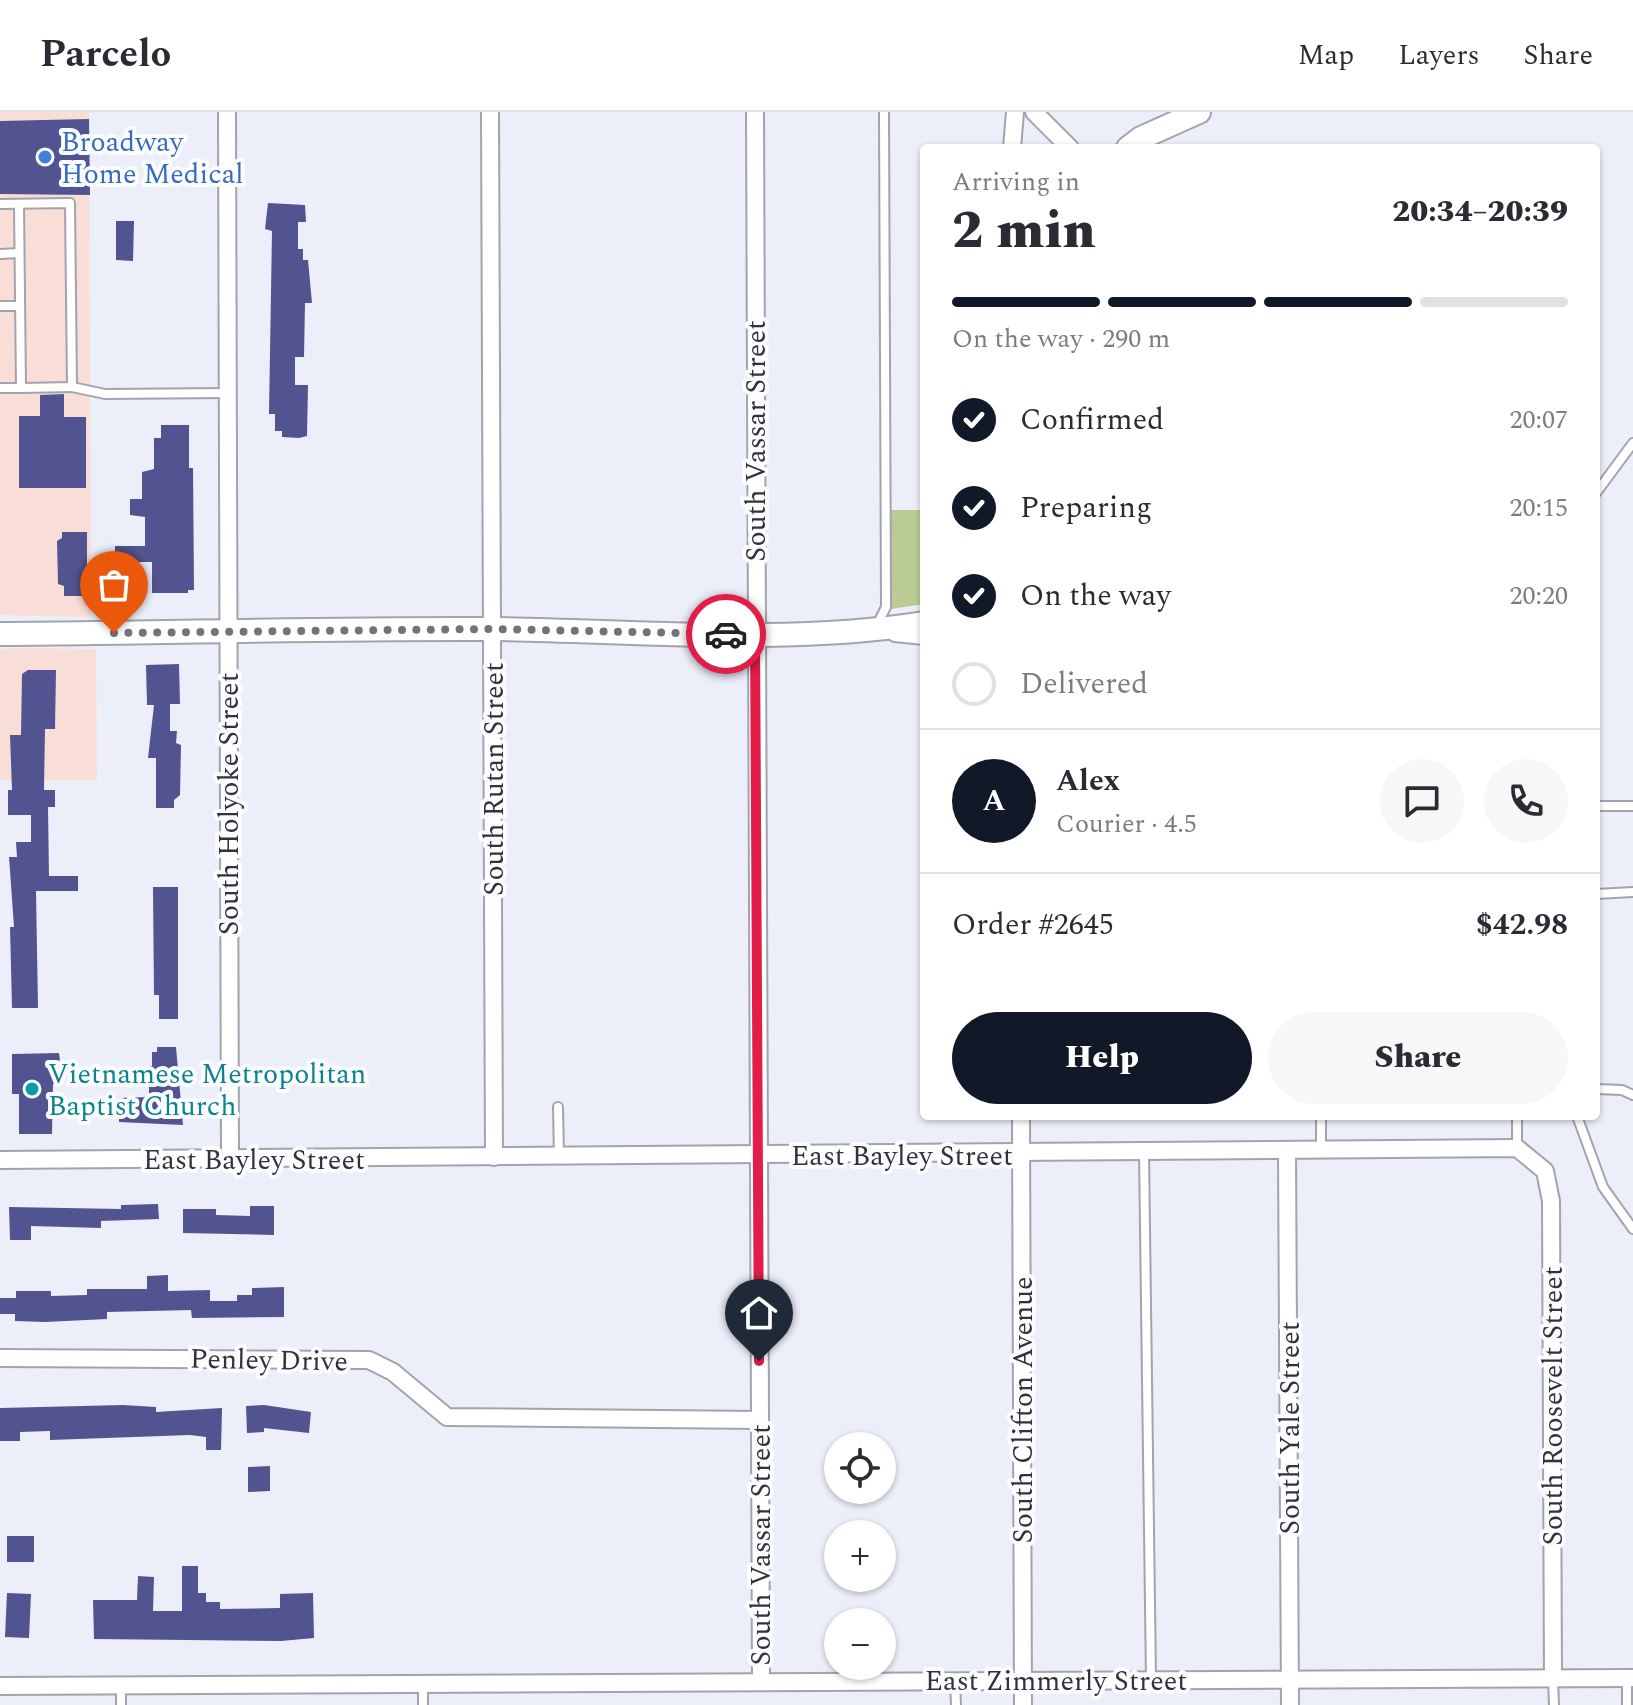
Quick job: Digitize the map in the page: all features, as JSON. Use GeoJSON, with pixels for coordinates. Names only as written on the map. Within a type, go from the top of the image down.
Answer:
{"type":"FeatureCollection","features":[{"type":"Feature","properties":{"kind":"street","name":"South Holyoke Street"},"geometry":{"type":"LineString","coordinates":[[227,112],[230,1159]]}},
{"type":"Feature","properties":{"kind":"street","name":"South Rutan Street"},"geometry":{"type":"LineString","coordinates":[[490,112],[494,1157]]}},
{"type":"Feature","properties":{"kind":"street","name":"South Vassar Street"},"geometry":{"type":"LineString","coordinates":[[755,112],[761,1682]]}},
{"type":"Feature","properties":{"kind":"street"},"geometry":{"type":"LineString","coordinates":[[1012,144],[1015,112]]}},
{"type":"Feature","properties":{"kind":"street"},"geometry":{"type":"LineString","coordinates":[[1034,112],[1066,144]]}},
{"type":"Feature","properties":{"kind":"street"},"geometry":{"type":"LineString","coordinates":[[1133,144],[1199,112]]}},
{"type":"Feature","properties":{"kind":"street"},"geometry":{"type":"LineString","coordinates":[[873,631],[920,624]]}},
{"type":"Feature","properties":{"kind":"street"},"geometry":{"type":"LineString","coordinates":[[0,634],[492,629],[755,634],[873,631],[920,636]]}},
{"type":"Feature","properties":{"kind":"street","name":"South Clifton Avenue"},"geometry":{"type":"LineString","coordinates":[[1021,1120],[1023,1705]]}},
{"type":"Feature","properties":{"kind":"street","name":"East Bayley Street"},"geometry":{"type":"LineString","coordinates":[[0,1160],[1517,1148]]}},
{"type":"Feature","properties":{"kind":"street","name":"South Roosevelt Street"},"geometry":{"type":"LineString","coordinates":[[1517,1148],[1545,1171],[1551,1201],[1553,1678]]}},
{"type":"Feature","properties":{"kind":"street","name":"South Yale Street"},"geometry":{"type":"LineString","coordinates":[[1287,1151],[1290,1705]]}},
{"type":"Feature","properties":{"kind":"street","name":"Penley Drive"},"geometry":{"type":"LineString","coordinates":[[0,1358],[369,1360],[393,1372],[447,1417],[759,1420]]}},
{"type":"Feature","properties":{"kind":"street","name":"East Zimmerly Street"},"geometry":{"type":"LineString","coordinates":[[0,1686],[1630,1678]]}},
{"type":"Feature","properties":{"kind":"lane"},"geometry":{"type":"LineString","coordinates":[[873,631],[886,607],[884,112]]}},
{"type":"Feature","properties":{"kind":"lane"},"geometry":{"type":"LineString","coordinates":[[0,204],[70,203],[72,387]]}},
{"type":"Feature","properties":{"kind":"lane"},"geometry":{"type":"LineString","coordinates":[[19,204],[21,388]]}},
{"type":"Feature","properties":{"kind":"lane"},"geometry":{"type":"LineString","coordinates":[[0,254],[19,253]]}},
{"type":"Feature","properties":{"kind":"lane"},"geometry":{"type":"LineString","coordinates":[[0,306],[20,306]]}},
{"type":"Feature","properties":{"kind":"lane"},"geometry":{"type":"LineString","coordinates":[[0,388],[72,387],[105,394],[227,393]]}},
{"type":"Feature","properties":{"kind":"lane"},"geometry":{"type":"LineString","coordinates":[[1600,488],[1633,443]]}},
{"type":"Feature","properties":{"kind":"lane"},"geometry":{"type":"LineString","coordinates":[[1600,806],[1633,806]]}},
{"type":"Feature","properties":{"kind":"lane"},"geometry":{"type":"LineString","coordinates":[[1600,894],[1633,892]]}},
{"type":"Feature","properties":{"kind":"lane"},"geometry":{"type":"LineString","coordinates":[[1600,1090],[1633,1095]]}},
{"type":"Feature","properties":{"kind":"lane"},"geometry":{"type":"LineString","coordinates":[[558,1107],[559,1157]]}},
{"type":"Feature","properties":{"kind":"lane"},"geometry":{"type":"LineString","coordinates":[[1321,1120],[1321,1150]]}},
{"type":"Feature","properties":{"kind":"lane"},"geometry":{"type":"LineString","coordinates":[[1517,1120],[1517,1148]]}},
{"type":"Feature","properties":{"kind":"lane"},"geometry":{"type":"LineString","coordinates":[[1578,1120],[1603,1187],[1633,1229]]}},
{"type":"Feature","properties":{"kind":"lane"},"geometry":{"type":"LineString","coordinates":[[1144,1153],[1151,1680]]}},
{"type":"Feature","properties":{"kind":"lane"},"geometry":{"type":"LineString","coordinates":[[1553,1678],[1554,1705]]}},
{"type":"Feature","properties":{"kind":"lane"},"geometry":{"type":"LineString","coordinates":[[1627,1705],[1630,1678]]}},
{"type":"Feature","properties":{"kind":"lane"},"geometry":{"type":"LineString","coordinates":[[955,1681],[956,1705]]}},
{"type":"Feature","properties":{"kind":"lane"},"geometry":{"type":"LineString","coordinates":[[423,1685],[423,1705]]}},
{"type":"Feature","properties":{"kind":"lane"},"geometry":{"type":"LineString","coordinates":[[121,1687],[121,1705]]}},
{"type":"Feature","properties":{"kind":"shaded area"},"geometry":{"type":"Polygon","coordinates":[[[0,112],[89,112],[91,617],[0,615],[0,112]]]}},
{"type":"Feature","properties":{"kind":"shaded area"},"geometry":{"type":"Polygon","coordinates":[[[96,649],[97,780],[0,780],[0,650],[96,649]]]}},
{"type":"Feature","properties":{"kind":"green space"},"geometry":{"type":"Polygon","coordinates":[[[885,510],[920,510],[920,605],[884,610],[885,510]]]}},
{"type":"Feature","properties":{"kind":"building","name":"Broadway Home Medical"},"geometry":{"type":"Polygon","coordinates":[[[89,119],[90,195],[0,194],[0,121],[89,119]]]}},
{"type":"Feature","properties":{"kind":"building"},"geometry":{"type":"Polygon","coordinates":[[[268,203],[305,205],[306,222],[298,222],[298,249],[303,249],[303,260],[308,260],[312,303],[305,303],[304,357],[295,357],[295,385],[308,385],[307,436],[299,438],[282,437],[282,431],[275,431],[275,414],[269,414],[272,231],[265,229],[268,203]]]}},
{"type":"Feature","properties":{"kind":"building"},"geometry":{"type":"Polygon","coordinates":[[[116,221],[134,221],[133,261],[116,260],[116,221]]]}},
{"type":"Feature","properties":{"kind":"building"},"geometry":{"type":"Polygon","coordinates":[[[64,394],[64,417],[86,417],[86,488],[19,488],[19,416],[40,416],[40,395],[64,394]]]}},
{"type":"Feature","properties":{"kind":"building"},"geometry":{"type":"Polygon","coordinates":[[[161,425],[189,425],[189,468],[193,468],[194,590],[188,590],[188,593],[152,593],[152,562],[115,562],[115,546],[145,546],[145,517],[130,515],[130,499],[142,499],[142,472],[154,469],[154,438],[161,438],[161,425]]]}},
{"type":"Feature","properties":{"kind":"building"},"geometry":{"type":"Polygon","coordinates":[[[62,532],[87,532],[87,596],[64,596],[64,586],[58,584],[57,541],[62,538],[62,532]]]}},
{"type":"Feature","properties":{"kind":"building"},"geometry":{"type":"Polygon","coordinates":[[[179,664],[180,704],[170,704],[170,731],[177,731],[176,743],[181,745],[180,795],[174,800],[174,808],[156,808],[156,758],[148,758],[154,705],[147,705],[146,665],[179,664]]]}},
{"type":"Feature","properties":{"kind":"building"},"geometry":{"type":"Polygon","coordinates":[[[28,670],[56,670],[55,729],[45,729],[44,790],[55,790],[55,807],[48,807],[49,876],[78,876],[78,891],[36,891],[38,1008],[12,1008],[10,927],[14,927],[9,857],[17,857],[16,842],[31,842],[31,815],[8,815],[8,790],[12,790],[10,735],[21,735],[22,674],[28,670]]]}},
{"type":"Feature","properties":{"kind":"building"},"geometry":{"type":"Polygon","coordinates":[[[153,887],[178,887],[178,1019],[159,1019],[159,995],[154,995],[153,887]]]}},
{"type":"Feature","properties":{"kind":"building"},"geometry":{"type":"Polygon","coordinates":[[[157,1047],[176,1047],[183,1125],[119,1122],[119,1098],[149,1097],[149,1066],[152,1066],[152,1052],[157,1052],[157,1047]]]}},
{"type":"Feature","properties":{"kind":"building","name":"Vietnamese Metropolitan Baptist Church"},"geometry":{"type":"Polygon","coordinates":[[[59,1053],[63,1084],[53,1084],[52,1134],[19,1134],[19,1094],[12,1094],[12,1054],[59,1053]]]}},
{"type":"Feature","properties":{"kind":"building"},"geometry":{"type":"Polygon","coordinates":[[[158,1204],[159,1219],[101,1221],[101,1228],[31,1226],[31,1240],[10,1240],[9,1207],[121,1209],[121,1205],[158,1204]]]}},
{"type":"Feature","properties":{"kind":"building"},"geometry":{"type":"Polygon","coordinates":[[[250,1206],[274,1206],[274,1235],[183,1233],[183,1209],[216,1209],[216,1215],[250,1216],[250,1206]]]}},
{"type":"Feature","properties":{"kind":"building"},"geometry":{"type":"Polygon","coordinates":[[[168,1275],[168,1291],[210,1290],[210,1301],[237,1301],[237,1295],[252,1295],[252,1288],[284,1287],[284,1317],[192,1318],[191,1310],[107,1312],[107,1319],[45,1322],[15,1321],[15,1314],[0,1314],[0,1298],[16,1298],[16,1291],[51,1291],[51,1296],[87,1295],[87,1289],[147,1289],[147,1276],[168,1275]]]}},
{"type":"Feature","properties":{"kind":"building"},"geometry":{"type":"Polygon","coordinates":[[[264,1405],[311,1412],[309,1433],[264,1428],[264,1432],[247,1433],[246,1406],[264,1405]]]}},
{"type":"Feature","properties":{"kind":"building"},"geometry":{"type":"Polygon","coordinates":[[[156,1407],[156,1412],[222,1408],[221,1450],[206,1450],[206,1437],[190,1435],[50,1440],[50,1431],[20,1432],[20,1441],[0,1441],[0,1408],[156,1407]]]}},
{"type":"Feature","properties":{"kind":"building"},"geometry":{"type":"Polygon","coordinates":[[[270,1466],[270,1491],[248,1492],[248,1467],[270,1466]]]}},
{"type":"Feature","properties":{"kind":"building"},"geometry":{"type":"Polygon","coordinates":[[[7,1536],[34,1536],[34,1562],[7,1562],[7,1536]]]}},
{"type":"Feature","properties":{"kind":"building"},"geometry":{"type":"Polygon","coordinates":[[[182,1566],[198,1566],[198,1593],[206,1593],[206,1602],[220,1602],[220,1609],[280,1608],[280,1594],[313,1593],[314,1638],[281,1641],[94,1639],[93,1600],[137,1600],[138,1576],[154,1577],[153,1611],[182,1611],[182,1566]]]}},
{"type":"Feature","properties":{"kind":"building"},"geometry":{"type":"Polygon","coordinates":[[[7,1593],[31,1594],[29,1638],[5,1637],[7,1593]]]}},
{"type":"Feature","properties":{"kind":"way so far"},"geometry":{"type":"LineString","coordinates":[[114,633],[492,629],[726,634]]}},
{"type":"Feature","properties":{"kind":"place","name":"Broadway Home Medical"},"geometry":{"type":"Point","coordinates":[45,157]}},
{"type":"Feature","properties":{"kind":"place","name":"Vietnamese Metropolitan Baptist Church"},"geometry":{"type":"Point","coordinates":[32,1089]}},
{"type":"Feature","properties":{"kind":"route"},"geometry":{"type":"LineString","coordinates":[[726,634],[755,634],[759,1361]]}}]}
